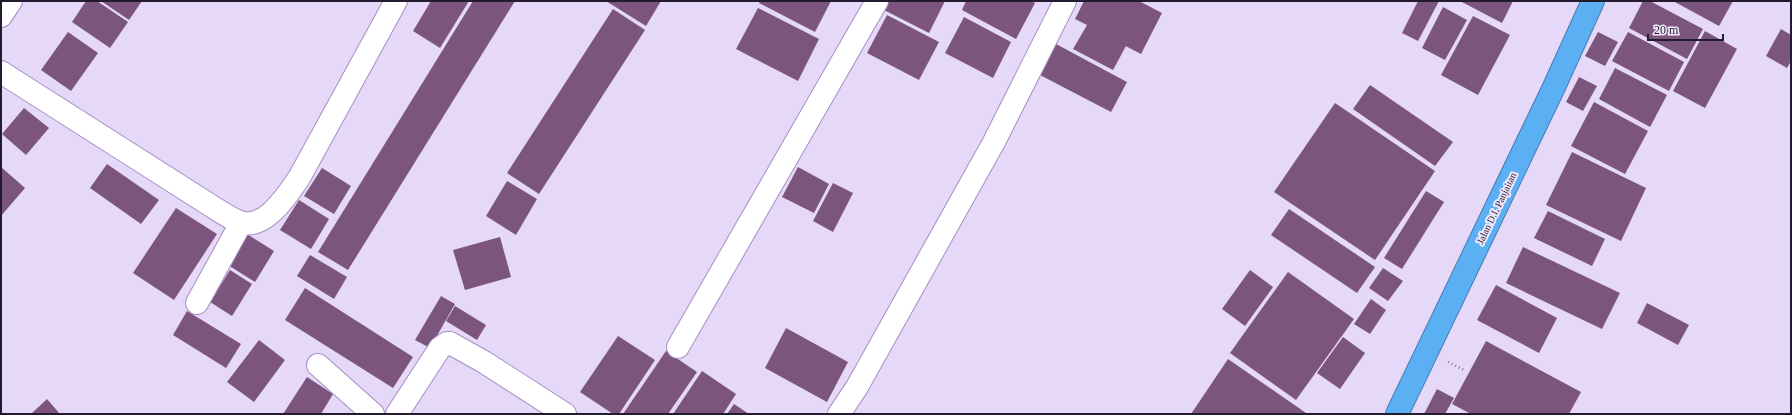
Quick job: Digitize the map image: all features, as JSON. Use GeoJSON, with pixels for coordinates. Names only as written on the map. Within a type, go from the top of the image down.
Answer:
{"type":"FeatureCollection","features":[{"type":"Feature","properties":{"kind":"highway","name":"Jalan D.I. Panjaitan"},"geometry":{"type":"LineString","coordinates":[[1397,414],[1554,87],[1593,1]]}},
{"type":"Feature","properties":{"kind":"street"},"geometry":{"type":"LineString","coordinates":[[1,16],[11,1]]}},
{"type":"Feature","properties":{"kind":"street"},"geometry":{"type":"LineString","coordinates":[[1,72],[213,207],[241,223],[256,222],[270,214],[282,203],[299,178],[396,1]]}},
{"type":"Feature","properties":{"kind":"street"},"geometry":{"type":"LineString","coordinates":[[678,347],[877,1]]}},
{"type":"Feature","properties":{"kind":"street"},"geometry":{"type":"LineString","coordinates":[[839,414],[857,388],[994,142],[1065,1]]}},
{"type":"Feature","properties":{"kind":"street"},"geometry":{"type":"LineString","coordinates":[[197,303],[241,223]]}},
{"type":"Feature","properties":{"kind":"street"},"geometry":{"type":"LineString","coordinates":[[397,414],[440,348],[447,343],[450,343],[484,362],[565,414]]}},
{"type":"Feature","properties":{"kind":"street"},"geometry":{"type":"LineString","coordinates":[[318,365],[373,414]]}},
{"type":"Feature","properties":{"kind":"building"},"geometry":{"type":"Polygon","coordinates":[[[86,1],[97,1],[128,22],[110,48],[72,22],[86,1]]]}},
{"type":"Feature","properties":{"kind":"building"},"geometry":{"type":"Polygon","coordinates":[[[101,1],[142,1],[129,20],[101,1]]]}},
{"type":"Feature","properties":{"kind":"building"},"geometry":{"type":"Polygon","coordinates":[[[431,1],[469,1],[440,48],[413,31],[431,1]]]}},
{"type":"Feature","properties":{"kind":"building"},"geometry":{"type":"Polygon","coordinates":[[[473,1],[515,1],[348,270],[318,252],[473,1]]]}},
{"type":"Feature","properties":{"kind":"building"},"geometry":{"type":"Polygon","coordinates":[[[606,1],[661,1],[646,26],[606,1]]]}},
{"type":"Feature","properties":{"kind":"building"},"geometry":{"type":"Polygon","coordinates":[[[760,1],[831,1],[815,32],[759,3],[760,1]]]}},
{"type":"Feature","properties":{"kind":"building"},"geometry":{"type":"Polygon","coordinates":[[[888,1],[945,1],[929,33],[884,10],[888,1]]]}},
{"type":"Feature","properties":{"kind":"building"},"geometry":{"type":"Polygon","coordinates":[[[966,1],[1031,1],[1035,3],[1016,39],[962,10],[966,1]]]}},
{"type":"Feature","properties":{"kind":"building"},"geometry":{"type":"Polygon","coordinates":[[[1084,1],[1139,1],[1162,13],[1141,54],[1126,46],[1113,70],[1073,49],[1087,25],[1075,19],[1084,1]]]}},
{"type":"Feature","properties":{"kind":"building"},"geometry":{"type":"Polygon","coordinates":[[[1418,1],[1439,1],[1418,41],[1402,33],[1418,1]]]}},
{"type":"Feature","properties":{"kind":"building"},"geometry":{"type":"Polygon","coordinates":[[[1460,1],[1513,1],[1502,23],[1460,1]]]}},
{"type":"Feature","properties":{"kind":"building"},"geometry":{"type":"Polygon","coordinates":[[[1643,1],[1650,1],[1703,29],[1687,59],[1629,28],[1643,1]]]}},
{"type":"Feature","properties":{"kind":"building"},"geometry":{"type":"Polygon","coordinates":[[[1673,1],[1733,1],[1719,26],[1673,1]]]}},
{"type":"Feature","properties":{"kind":"building"},"geometry":{"type":"Polygon","coordinates":[[[1443,7],[1467,20],[1445,60],[1422,48],[1443,7]]]}},
{"type":"Feature","properties":{"kind":"building"},"geometry":{"type":"Polygon","coordinates":[[[758,8],[819,39],[798,81],[736,49],[758,8]]]}},
{"type":"Feature","properties":{"kind":"building"},"geometry":{"type":"Polygon","coordinates":[[[613,9],[645,30],[539,194],[507,173],[613,9]]]}},
{"type":"Feature","properties":{"kind":"building"},"geometry":{"type":"Polygon","coordinates":[[[887,15],[939,42],[919,80],[867,53],[887,15]]]}},
{"type":"Feature","properties":{"kind":"building"},"geometry":{"type":"Polygon","coordinates":[[[1473,16],[1510,35],[1478,95],[1441,75],[1473,16]]]}},
{"type":"Feature","properties":{"kind":"building"},"geometry":{"type":"Polygon","coordinates":[[[964,17],[1011,42],[993,78],[945,53],[964,17]]]}},
{"type":"Feature","properties":{"kind":"building"},"geometry":{"type":"Polygon","coordinates":[[[1781,29],[1791,35],[1791,61],[1787,68],[1766,56],[1781,29]]]}},
{"type":"Feature","properties":{"kind":"building"},"geometry":{"type":"Polygon","coordinates":[[[1705,31],[1737,49],[1705,108],[1673,91],[1705,31]]]}},
{"type":"Feature","properties":{"kind":"building"},"geometry":{"type":"Polygon","coordinates":[[[68,32],[98,53],[71,91],[41,70],[68,32]]]}},
{"type":"Feature","properties":{"kind":"building"},"geometry":{"type":"Polygon","coordinates":[[[1598,32],[1618,42],[1605,66],[1585,56],[1598,32]]]}},
{"type":"Feature","properties":{"kind":"building"},"geometry":{"type":"Polygon","coordinates":[[[1628,32],[1684,62],[1669,91],[1612,61],[1628,32]]]}},
{"type":"Feature","properties":{"kind":"building"},"geometry":{"type":"Polygon","coordinates":[[[1056,44],[1127,82],[1111,112],[1040,75],[1056,44]]]}},
{"type":"Feature","properties":{"kind":"building"},"geometry":{"type":"Polygon","coordinates":[[[1615,68],[1667,95],[1650,127],[1599,99],[1615,68]]]}},
{"type":"Feature","properties":{"kind":"building"},"geometry":{"type":"Polygon","coordinates":[[[1579,77],[1597,86],[1583,111],[1566,102],[1579,77]]]}},
{"type":"Feature","properties":{"kind":"building"},"geometry":{"type":"Polygon","coordinates":[[[1370,85],[1453,142],[1435,166],[1353,109],[1370,85]]]}},
{"type":"Feature","properties":{"kind":"building"},"geometry":{"type":"Polygon","coordinates":[[[1594,102],[1648,131],[1625,174],[1571,146],[1594,102]]]}},
{"type":"Feature","properties":{"kind":"building"},"geometry":{"type":"Polygon","coordinates":[[[1335,103],[1435,171],[1375,260],[1274,192],[1335,103]]]}},
{"type":"Feature","properties":{"kind":"building"},"geometry":{"type":"Polygon","coordinates":[[[24,108],[49,128],[26,155],[2,134],[24,108]]]}},
{"type":"Feature","properties":{"kind":"building"},"geometry":{"type":"Polygon","coordinates":[[[1572,152],[1646,188],[1621,241],[1546,205],[1572,152]]]}},
{"type":"Feature","properties":{"kind":"building"},"geometry":{"type":"Polygon","coordinates":[[[107,164],[159,200],[141,224],[90,188],[107,164]]]}},
{"type":"Feature","properties":{"kind":"building"},"geometry":{"type":"Polygon","coordinates":[[[1,167],[25,188],[1,216],[1,167]]]}},
{"type":"Feature","properties":{"kind":"building"},"geometry":{"type":"Polygon","coordinates":[[[798,167],[829,184],[814,213],[782,197],[798,167]]]}},
{"type":"Feature","properties":{"kind":"building"},"geometry":{"type":"Polygon","coordinates":[[[322,168],[351,186],[334,214],[304,196],[322,168]]]}},
{"type":"Feature","properties":{"kind":"building"},"geometry":{"type":"Polygon","coordinates":[[[507,181],[537,199],[516,235],[486,216],[507,181]]]}},
{"type":"Feature","properties":{"kind":"building"},"geometry":{"type":"Polygon","coordinates":[[[833,183],[853,193],[833,232],[813,221],[833,183]]]}},
{"type":"Feature","properties":{"kind":"building"},"geometry":{"type":"Polygon","coordinates":[[[1426,191],[1444,202],[1402,269],[1384,258],[1426,191]]]}},
{"type":"Feature","properties":{"kind":"building"},"geometry":{"type":"Polygon","coordinates":[[[299,200],[329,219],[311,249],[280,230],[299,200]]]}},
{"type":"Feature","properties":{"kind":"building"},"geometry":{"type":"Polygon","coordinates":[[[176,208],[217,234],[174,300],[133,273],[176,208]]]}},
{"type":"Feature","properties":{"kind":"building"},"geometry":{"type":"Polygon","coordinates":[[[1289,209],[1375,267],[1357,293],[1271,235],[1289,209]]]}},
{"type":"Feature","properties":{"kind":"building"},"geometry":{"type":"Polygon","coordinates":[[[1548,211],[1605,239],[1592,266],[1534,238],[1548,211]]]}},
{"type":"Feature","properties":{"kind":"building"},"geometry":{"type":"Polygon","coordinates":[[[247,234],[274,251],[255,282],[228,265],[247,234]]]}},
{"type":"Feature","properties":{"kind":"building"},"geometry":{"type":"Polygon","coordinates":[[[500,237],[511,277],[465,290],[453,250],[500,237]]]}},
{"type":"Feature","properties":{"kind":"building"},"geometry":{"type":"Polygon","coordinates":[[[1523,247],[1620,293],[1602,329],[1506,283],[1523,247]]]}},
{"type":"Feature","properties":{"kind":"building"},"geometry":{"type":"Polygon","coordinates":[[[310,255],[347,277],[334,299],[297,276],[310,255]]]}},
{"type":"Feature","properties":{"kind":"building"},"geometry":{"type":"Polygon","coordinates":[[[1383,268],[1403,281],[1388,301],[1369,288],[1383,268]]]}},
{"type":"Feature","properties":{"kind":"building"},"geometry":{"type":"Polygon","coordinates":[[[230,270],[252,284],[232,316],[210,302],[230,270]]]}},
{"type":"Feature","properties":{"kind":"building"},"geometry":{"type":"Polygon","coordinates":[[[1250,270],[1273,287],[1245,326],[1222,309],[1250,270]]]}},
{"type":"Feature","properties":{"kind":"building"},"geometry":{"type":"Polygon","coordinates":[[[1288,272],[1354,319],[1296,400],[1230,353],[1288,272]]]}},
{"type":"Feature","properties":{"kind":"building"},"geometry":{"type":"Polygon","coordinates":[[[1496,285],[1557,318],[1539,353],[1477,320],[1496,285]]]}},
{"type":"Feature","properties":{"kind":"building"},"geometry":{"type":"Polygon","coordinates":[[[305,288],[413,357],[393,388],[285,320],[305,288]]]}},
{"type":"Feature","properties":{"kind":"building"},"geometry":{"type":"Polygon","coordinates":[[[441,296],[455,304],[430,348],[415,340],[441,296]]]}},
{"type":"Feature","properties":{"kind":"building"},"geometry":{"type":"Polygon","coordinates":[[[1371,299],[1386,310],[1370,334],[1354,324],[1371,299]]]}},
{"type":"Feature","properties":{"kind":"building"},"geometry":{"type":"Polygon","coordinates":[[[1647,303],[1689,325],[1678,345],[1637,323],[1647,303]]]}},
{"type":"Feature","properties":{"kind":"building"},"geometry":{"type":"Polygon","coordinates":[[[455,306],[486,325],[477,340],[446,321],[455,306]]]}},
{"type":"Feature","properties":{"kind":"building"},"geometry":{"type":"Polygon","coordinates":[[[187,311],[241,344],[226,368],[173,335],[187,311]]]}},
{"type":"Feature","properties":{"kind":"building"},"geometry":{"type":"Polygon","coordinates":[[[786,328],[848,362],[827,402],[765,368],[786,328]]]}},
{"type":"Feature","properties":{"kind":"building"},"geometry":{"type":"Polygon","coordinates":[[[618,336],[655,360],[619,414],[613,414],[580,392],[618,336]]]}},
{"type":"Feature","properties":{"kind":"building"},"geometry":{"type":"Polygon","coordinates":[[[1343,337],[1365,353],[1340,389],[1317,373],[1343,337]]]}},
{"type":"Feature","properties":{"kind":"building"},"geometry":{"type":"Polygon","coordinates":[[[259,340],[285,360],[254,402],[227,382],[259,340]]]}},
{"type":"Feature","properties":{"kind":"building"},"geometry":{"type":"Polygon","coordinates":[[[1486,341],[1581,392],[1569,414],[1471,414],[1452,404],[1486,341]]]}},
{"type":"Feature","properties":{"kind":"building"},"geometry":{"type":"Polygon","coordinates":[[[666,351],[697,372],[668,414],[623,414],[666,351]]]}},
{"type":"Feature","properties":{"kind":"building"},"geometry":{"type":"Polygon","coordinates":[[[1228,359],[1306,413],[1191,414],[1228,359]]]}},
{"type":"Feature","properties":{"kind":"building"},"geometry":{"type":"Polygon","coordinates":[[[702,371],[736,394],[723,414],[673,414],[702,371]]]}},
{"type":"Feature","properties":{"kind":"building"},"geometry":{"type":"Polygon","coordinates":[[[307,377],[333,394],[321,414],[283,414],[307,377]]]}},
{"type":"Feature","properties":{"kind":"building"},"geometry":{"type":"Polygon","coordinates":[[[1437,389],[1454,398],[1445,414],[1424,414],[1437,389]]]}},
{"type":"Feature","properties":{"kind":"building"},"geometry":{"type":"Polygon","coordinates":[[[47,399],[60,414],[31,414],[47,399]]]}},
{"type":"Feature","properties":{"kind":"building"},"geometry":{"type":"Polygon","coordinates":[[[734,404],[749,414],[727,414],[734,404]]]}}]}
